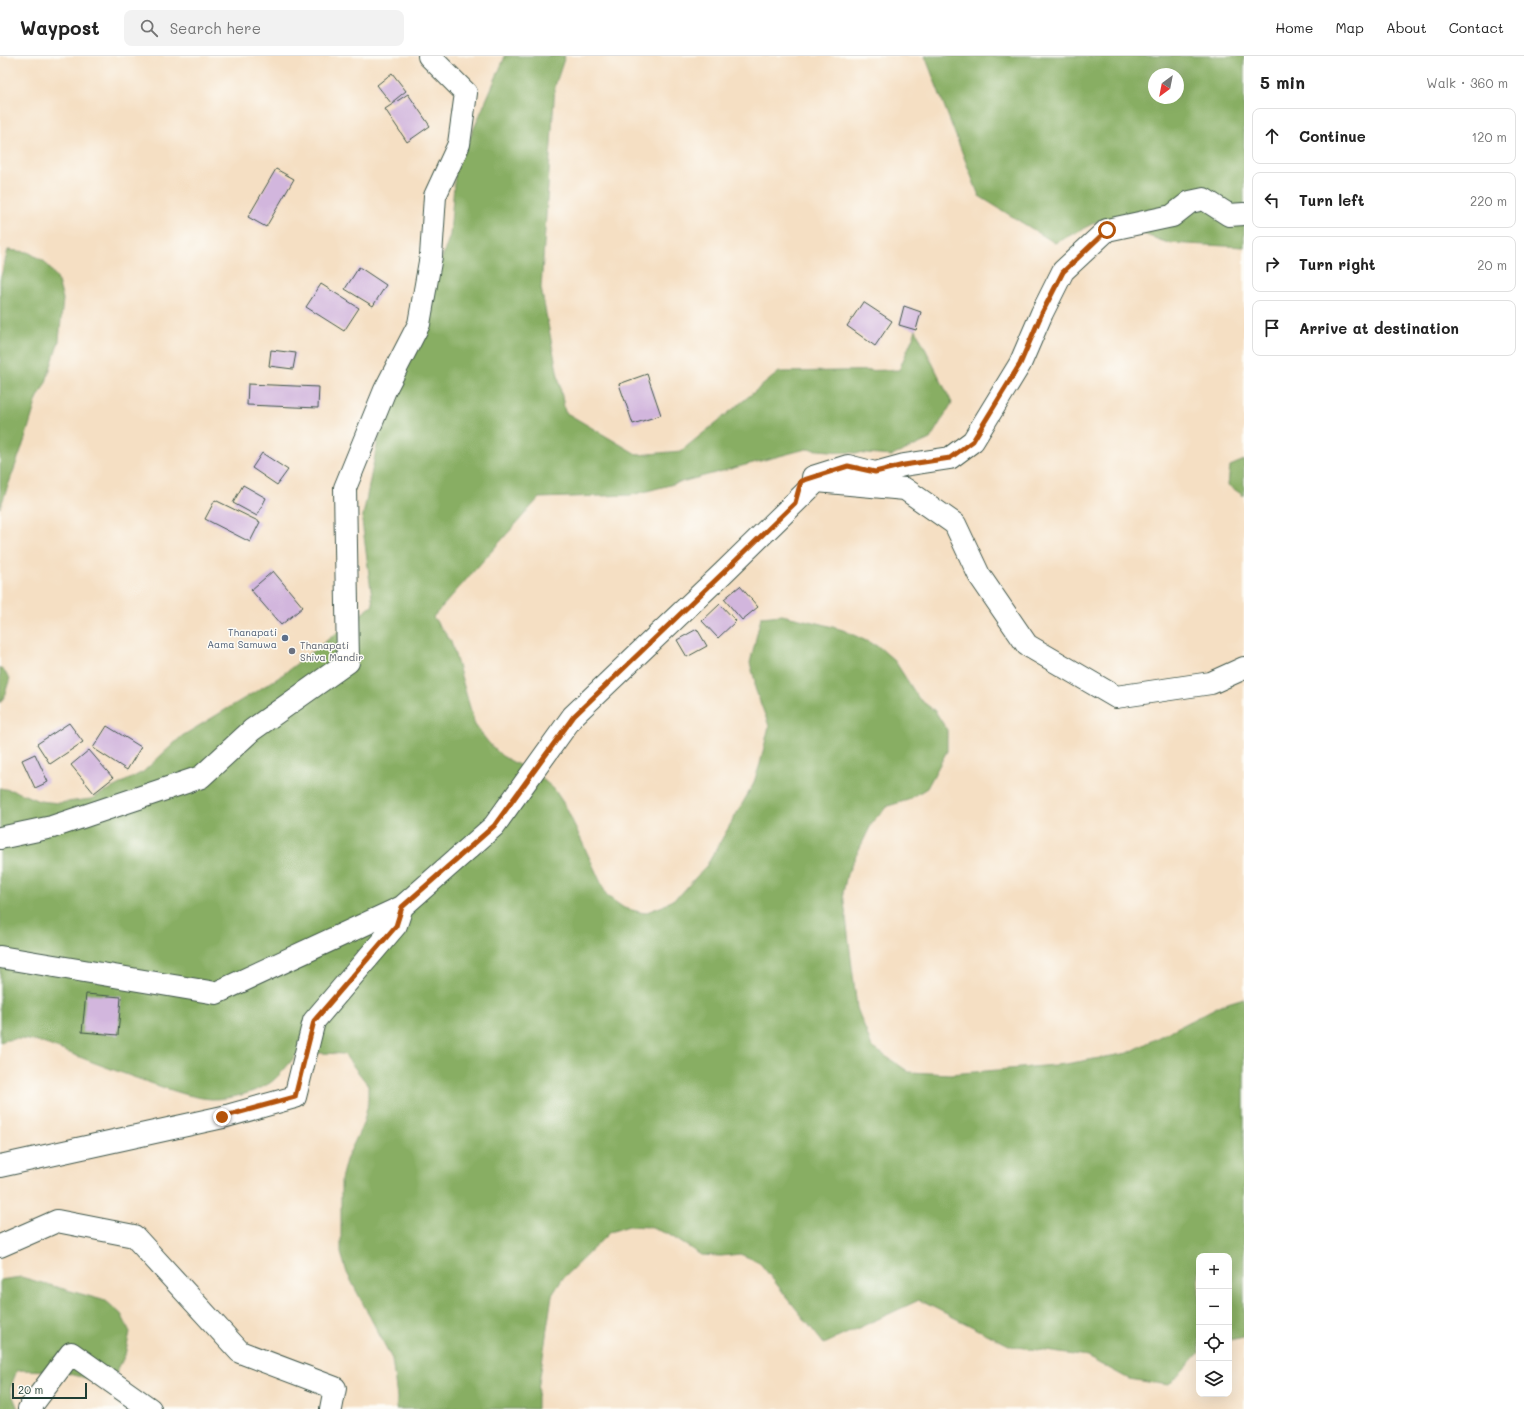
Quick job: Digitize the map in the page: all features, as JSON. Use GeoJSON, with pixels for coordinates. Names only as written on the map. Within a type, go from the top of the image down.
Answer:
{"type":"FeatureCollection","features":[{"type":"Feature","properties":{"kind":"street"},"geometry":{"type":"LineString","coordinates":[[0,838],[52,827],[201,777],[252,730],[348,662],[345,488],[385,390],[419,324],[431,256],[434,196],[459,144],[466,92],[429,56]]}},
{"type":"Feature","properties":{"kind":"street"},"geometry":{"type":"LineString","coordinates":[[795,503],[801,481],[848,466],[875,472],[904,465],[950,458],[973,441],[1020,364],[1042,313],[1063,272],[1107,230],[1172,216],[1190,202],[1204,199],[1229,215],[1244,214]]}},
{"type":"Feature","properties":{"kind":"street"},"geometry":{"type":"LineString","coordinates":[[0,957],[216,993],[402,907],[494,826],[574,716],[817,481],[905,489],[955,524],[979,575],[1027,645],[1116,697],[1211,683],[1244,668]]}},
{"type":"Feature","properties":{"kind":"street"},"geometry":{"type":"LineString","coordinates":[[0,1166],[222,1117],[295,1097],[314,1021],[396,926],[402,907]]}},
{"type":"Feature","properties":{"kind":"street"},"geometry":{"type":"LineString","coordinates":[[0,1246],[57,1221],[134,1236],[240,1352],[335,1388],[331,1409]]}},
{"type":"Feature","properties":{"kind":"street"},"geometry":{"type":"LineString","coordinates":[[29,1409],[71,1353],[150,1409]]}},
{"type":"Feature","properties":{"kind":"green space"},"geometry":{"type":"Polygon","coordinates":[[[504,56],[565,56],[555,86],[541,288],[565,412],[638,455],[681,451],[779,372],[899,370],[916,330],[952,403],[930,439],[892,456],[806,449],[632,495],[539,498],[433,617],[451,641],[475,725],[488,742],[502,756],[539,776],[554,789],[566,807],[607,896],[624,908],[644,913],[663,906],[680,895],[707,865],[753,785],[760,764],[769,726],[755,688],[755,681],[750,663],[761,617],[782,615],[843,630],[879,647],[895,661],[919,699],[935,711],[947,730],[947,751],[927,788],[908,800],[888,806],[873,821],[847,874],[843,893],[857,1008],[872,1047],[909,1072],[951,1074],[1066,1064],[1128,1053],[1221,1005],[1244,998],[1244,1338],[1232,1340],[1232,1253],[1196,1253],[1196,1356],[1169,1385],[1129,1379],[1088,1357],[1011,1346],[919,1300],[824,1344],[759,1262],[740,1254],[721,1256],[701,1255],[668,1234],[649,1227],[629,1226],[610,1232],[563,1278],[552,1295],[537,1397],[537,1409],[396,1409],[397,1398],[392,1359],[347,1273],[341,1253],[341,1179],[346,1160],[363,1124],[368,1104],[368,1085],[344,1054],[299,1052],[278,1076],[264,1087],[242,1095],[212,1099],[180,1093],[43,1043],[17,1039],[0,1042],[0,788],[15,791],[39,801],[59,803],[91,799],[143,772],[182,736],[278,678],[373,605],[362,521],[378,440],[450,235],[455,172],[504,56]]]}},
{"type":"Feature","properties":{"kind":"green space"},"geometry":{"type":"Polygon","coordinates":[[[925,56],[1244,56],[1244,247],[1168,243],[1102,219],[1055,243],[979,196],[925,56]]]}},
{"type":"Feature","properties":{"kind":"green space"},"geometry":{"type":"Polygon","coordinates":[[[8,250],[28,252],[45,262],[57,278],[63,299],[59,341],[46,382],[37,399],[25,439],[0,508],[0,280],[8,250]]]}},
{"type":"Feature","properties":{"kind":"green space"},"geometry":{"type":"Polygon","coordinates":[[[1244,460],[1244,496],[1228,485],[1230,466],[1244,460]]]}},
{"type":"Feature","properties":{"kind":"green space"},"geometry":{"type":"Polygon","coordinates":[[[0,667],[10,678],[4,697],[0,703],[0,667]]]}},
{"type":"Feature","properties":{"kind":"green space"},"geometry":{"type":"Polygon","coordinates":[[[21,1277],[106,1301],[121,1314],[130,1332],[125,1355],[116,1373],[98,1381],[58,1371],[17,1370],[10,1389],[18,1409],[0,1409],[0,1280],[21,1277]]]}},
{"type":"Feature","properties":{"kind":"building"},"geometry":{"type":"Polygon","coordinates":[[[392,73],[406,91],[391,103],[377,85],[392,73]]]}},
{"type":"Feature","properties":{"kind":"building"},"geometry":{"type":"Polygon","coordinates":[[[408,94],[430,126],[407,142],[385,109],[408,94]]]}},
{"type":"Feature","properties":{"kind":"building"},"geometry":{"type":"Polygon","coordinates":[[[276,169],[294,179],[266,227],[248,217],[276,169]]]}},
{"type":"Feature","properties":{"kind":"building"},"geometry":{"type":"Polygon","coordinates":[[[359,267],[386,285],[373,306],[345,289],[359,267]]]}},
{"type":"Feature","properties":{"kind":"building"},"geometry":{"type":"Polygon","coordinates":[[[321,284],[359,308],[344,331],[306,307],[321,284]]]}},
{"type":"Feature","properties":{"kind":"building"},"geometry":{"type":"Polygon","coordinates":[[[863,302],[892,321],[875,346],[847,326],[863,302]]]}},
{"type":"Feature","properties":{"kind":"building"},"geometry":{"type":"Polygon","coordinates":[[[904,306],[921,312],[916,330],[899,325],[904,306]]]}},
{"type":"Feature","properties":{"kind":"building"},"geometry":{"type":"Polygon","coordinates":[[[271,350],[296,353],[293,369],[269,366],[271,350]]]}},
{"type":"Feature","properties":{"kind":"building"},"geometry":{"type":"Polygon","coordinates":[[[647,374],[661,415],[633,424],[619,384],[647,374]]]}},
{"type":"Feature","properties":{"kind":"building"},"geometry":{"type":"Polygon","coordinates":[[[248,384],[319,387],[318,408],[247,405],[248,384]]]}},
{"type":"Feature","properties":{"kind":"building"},"geometry":{"type":"Polygon","coordinates":[[[262,453],[288,470],[277,485],[252,468],[262,453]]]}},
{"type":"Feature","properties":{"kind":"building"},"geometry":{"type":"Polygon","coordinates":[[[243,485],[266,498],[257,516],[233,503],[243,485]]]}},
{"type":"Feature","properties":{"kind":"building"},"geometry":{"type":"Polygon","coordinates":[[[215,500],[260,522],[250,542],[205,519],[215,500]]]}},
{"type":"Feature","properties":{"kind":"building"},"geometry":{"type":"Polygon","coordinates":[[[273,571],[303,607],[281,625],[251,590],[273,571]]]}},
{"type":"Feature","properties":{"kind":"building"},"geometry":{"type":"Polygon","coordinates":[[[740,586],[758,607],[742,620],[724,599],[740,586]]]}},
{"type":"Feature","properties":{"kind":"building"},"geometry":{"type":"Polygon","coordinates":[[[720,604],[736,621],[718,638],[702,621],[720,604]]]}},
{"type":"Feature","properties":{"kind":"building"},"geometry":{"type":"Polygon","coordinates":[[[697,629],[707,646],[687,657],[677,640],[697,629]]]}},
{"type":"Feature","properties":{"kind":"building"},"geometry":{"type":"Polygon","coordinates":[[[69,723],[83,742],[50,764],[37,744],[69,723]]]}},
{"type":"Feature","properties":{"kind":"building"},"geometry":{"type":"Polygon","coordinates":[[[107,726],[141,747],[127,770],[93,748],[107,726]]]}},
{"type":"Feature","properties":{"kind":"building"},"geometry":{"type":"Polygon","coordinates":[[[89,750],[113,778],[94,793],[71,765],[89,750]]]}},
{"type":"Feature","properties":{"kind":"building"},"geometry":{"type":"Polygon","coordinates":[[[35,754],[48,782],[35,788],[22,760],[35,754]]]}},
{"type":"Feature","properties":{"kind":"building"},"geometry":{"type":"Polygon","coordinates":[[[86,994],[121,997],[118,1035],[82,1032],[86,994]]]}},
{"type":"Feature","properties":{"kind":"place","name":"Thanapati Aama Samuwa"},"geometry":{"type":"Point","coordinates":[285,638]}},
{"type":"Feature","properties":{"kind":"place","name":"Thanapati Shiva Mandir"},"geometry":{"type":"Point","coordinates":[292,651]}},
{"type":"Feature","properties":{"kind":"route"},"geometry":{"type":"LineString","coordinates":[[222,1117],[295,1097],[314,1021],[396,926],[402,907],[494,826],[574,716],[795,503],[801,481],[848,466],[875,472],[904,465],[950,458],[973,441],[1020,364],[1042,313],[1063,272],[1107,230]]}}]}
